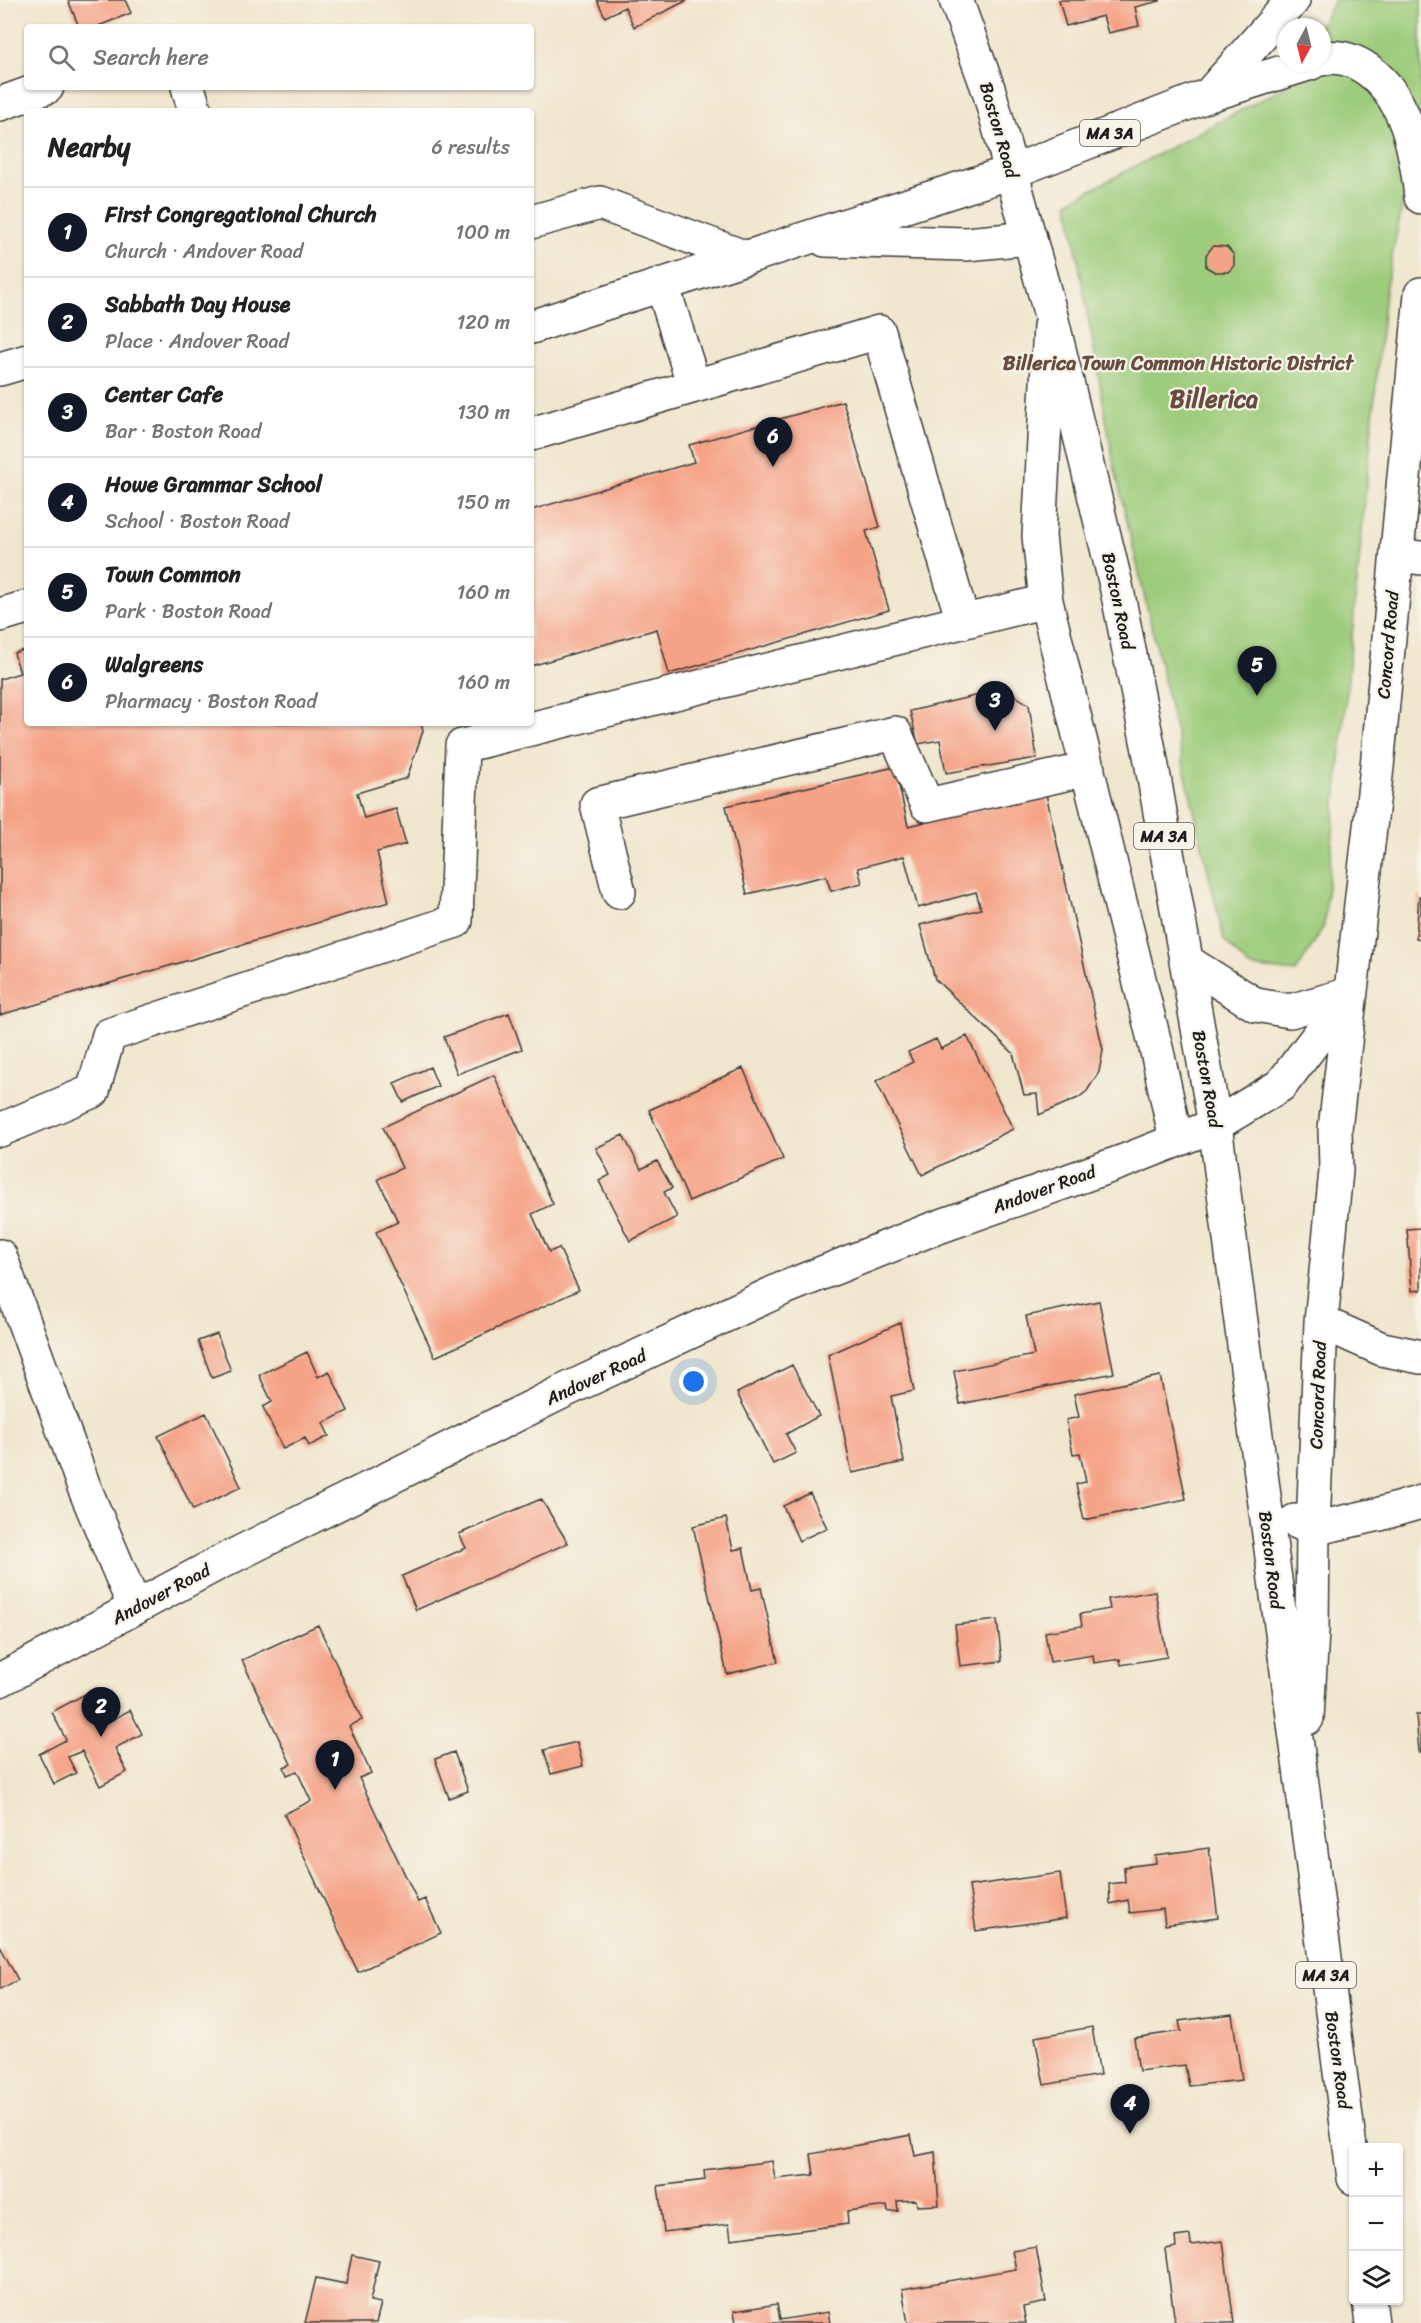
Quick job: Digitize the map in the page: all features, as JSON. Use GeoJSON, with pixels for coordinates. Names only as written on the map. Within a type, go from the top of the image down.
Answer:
{"type":"FeatureCollection","features":[{"type":"Feature","properties":{"kind":"main road","name":"Boston Road"},"geometry":{"type":"LineString","coordinates":[[956,0],[989,92],[1050,312],[1120,605],[1150,755],[1215,1125],[1349,2148]]}},
{"type":"Feature","properties":{"kind":"main road"},"geometry":{"type":"LineString","coordinates":[[1209,95],[1293,0]]}},
{"type":"Feature","properties":{"kind":"main road"},"geometry":{"type":"LineString","coordinates":[[1331,57],[1352,60],[1375,74],[1391,93],[1405,121],[1418,170],[1421,197]]}},
{"type":"Feature","properties":{"kind":"main road","name":"MA 3A"},"geometry":{"type":"LineString","coordinates":[[1011,171],[1209,95],[1282,72]]}},
{"type":"Feature","properties":{"kind":"main road"},"geometry":{"type":"LineString","coordinates":[[0,104],[39,90]]}},
{"type":"Feature","properties":{"kind":"main road"},"geometry":{"type":"LineString","coordinates":[[189,90],[194,108]]}},
{"type":"Feature","properties":{"kind":"main road"},"geometry":{"type":"LineString","coordinates":[[534,326],[1011,171]]}},
{"type":"Feature","properties":{"kind":"main road"},"geometry":{"type":"LineString","coordinates":[[534,221],[600,203],[744,257]]}},
{"type":"Feature","properties":{"kind":"main road"},"geometry":{"type":"LineString","coordinates":[[799,240],[966,244],[1030,238]]}},
{"type":"Feature","properties":{"kind":"main road"},"geometry":{"type":"LineString","coordinates":[[662,284],[694,386]]}},
{"type":"Feature","properties":{"kind":"main road","name":"Concord Road"},"geometry":{"type":"LineString","coordinates":[[1302,1797],[1312,1631],[1313,1529],[1321,1322],[1336,1171],[1335,1129],[1377,767],[1409,556],[1421,294]]}},
{"type":"Feature","properties":{"kind":"main road"},"geometry":{"type":"LineString","coordinates":[[1050,312],[1039,536],[1047,601],[1158,1056],[1176,1140]]}},
{"type":"Feature","properties":{"kind":"main road"},"geometry":{"type":"LineString","coordinates":[[534,434],[879,332],[963,622]]}},
{"type":"Feature","properties":{"kind":"main road"},"geometry":{"type":"LineString","coordinates":[[0,369],[24,362]]}},
{"type":"Feature","properties":{"kind":"main road"},"geometry":{"type":"LineString","coordinates":[[0,1130],[93,1091],[109,1035],[456,921],[462,746],[1047,601]]}},
{"type":"Feature","properties":{"kind":"main road"},"geometry":{"type":"LineString","coordinates":[[0,615],[24,608]]}},
{"type":"Feature","properties":{"kind":"main road"},"geometry":{"type":"LineString","coordinates":[[619,892],[597,804],[895,733],[927,805],[1088,769]]}},
{"type":"Feature","properties":{"kind":"main road"},"geometry":{"type":"LineString","coordinates":[[1186,961],[1256,1005],[1290,1011],[1350,994]]}},
{"type":"Feature","properties":{"kind":"main road"},"geometry":{"type":"LineString","coordinates":[[1215,1125],[1281,1085],[1350,994]]}},
{"type":"Feature","properties":{"kind":"main road","name":"Andover Road"},"geometry":{"type":"LineString","coordinates":[[0,1680],[217,1564],[557,1395],[782,1289],[927,1230],[1215,1125]]}},
{"type":"Feature","properties":{"kind":"main road"},"geometry":{"type":"LineString","coordinates":[[0,1256],[84,1487],[135,1608]]}},
{"type":"Feature","properties":{"kind":"main road"},"geometry":{"type":"LineString","coordinates":[[1321,1322],[1382,1349],[1421,1357]]}},
{"type":"Feature","properties":{"kind":"main road"},"geometry":{"type":"LineString","coordinates":[[1265,1511],[1313,1529],[1421,1502]]}},
{"type":"Feature","properties":{"kind":"main road"},"geometry":{"type":"LineString","coordinates":[[1370,2305],[1372,2323]]}},
{"type":"Feature","properties":{"kind":"green space"},"geometry":{"type":"Polygon","coordinates":[[[1335,0],[1421,0],[1421,114],[1385,291],[1324,926],[1296,972],[1249,967],[1224,940],[1114,465],[1068,202],[1283,88],[1308,72],[1331,72],[1331,18],[1324,18],[1335,0]]]}},
{"type":"Feature","properties":{"kind":"building"},"geometry":{"type":"Polygon","coordinates":[[[68,0],[125,0],[131,13],[104,24],[78,24],[68,0]]]}},
{"type":"Feature","properties":{"kind":"building"},"geometry":{"type":"Polygon","coordinates":[[[597,0],[688,0],[634,27],[625,7],[605,17],[597,0]]]}},
{"type":"Feature","properties":{"kind":"building"},"geometry":{"type":"Polygon","coordinates":[[[1059,0],[1160,1],[1135,7],[1139,26],[1108,33],[1103,16],[1066,26],[1059,0]]]}},
{"type":"Feature","properties":{"kind":"building"},"geometry":{"type":"Polygon","coordinates":[[[1213,246],[1227,247],[1234,255],[1234,266],[1228,272],[1215,272],[1206,267],[1206,255],[1213,246]]]}},
{"type":"Feature","properties":{"kind":"building"},"geometry":{"type":"Polygon","coordinates":[[[843,401],[880,527],[866,531],[889,610],[669,674],[657,629],[534,665],[534,509],[694,462],[689,445],[843,401]]]}},
{"type":"Feature","properties":{"kind":"building"},"geometry":{"type":"Polygon","coordinates":[[[24,650],[24,726],[422,726],[423,731],[407,778],[357,793],[364,818],[396,809],[406,844],[377,852],[389,902],[0,1015],[0,679],[20,673],[14,653],[24,650]]]}},
{"type":"Feature","properties":{"kind":"building"},"geometry":{"type":"Polygon","coordinates":[[[996,691],[1013,694],[1029,705],[1037,758],[946,773],[940,740],[918,744],[910,711],[996,691]]]}},
{"type":"Feature","properties":{"kind":"building"},"geometry":{"type":"Polygon","coordinates":[[[895,767],[908,826],[1046,794],[1103,1050],[1099,1072],[1087,1091],[1078,1098],[1039,1115],[1037,1094],[1024,1095],[1013,1053],[935,979],[920,925],[981,909],[976,892],[918,908],[904,856],[858,868],[862,883],[831,891],[826,876],[747,894],[726,806],[895,767]]]}},
{"type":"Feature","properties":{"kind":"building"},"geometry":{"type":"Polygon","coordinates":[[[1419,896],[1421,896],[1421,939],[1416,938],[1419,896]]]}},
{"type":"Feature","properties":{"kind":"building"},"geometry":{"type":"Polygon","coordinates":[[[509,1013],[522,1049],[457,1074],[444,1037],[509,1013]]]}},
{"type":"Feature","properties":{"kind":"building"},"geometry":{"type":"Polygon","coordinates":[[[967,1036],[1013,1129],[922,1175],[876,1081],[913,1062],[908,1052],[936,1039],[941,1049],[967,1036]]]}},
{"type":"Feature","properties":{"kind":"building"},"geometry":{"type":"Polygon","coordinates":[[[430,1067],[438,1086],[403,1102],[394,1083],[430,1067]]]}},
{"type":"Feature","properties":{"kind":"building"},"geometry":{"type":"Polygon","coordinates":[[[743,1068],[783,1159],[689,1201],[649,1110],[743,1068]]]}},
{"type":"Feature","properties":{"kind":"building"},"geometry":{"type":"Polygon","coordinates":[[[494,1075],[553,1204],[532,1214],[549,1252],[559,1248],[579,1290],[435,1357],[376,1232],[398,1222],[378,1179],[402,1168],[383,1127],[494,1075]]]}},
{"type":"Feature","properties":{"kind":"building"},"geometry":{"type":"Polygon","coordinates":[[[623,1135],[641,1169],[657,1161],[672,1188],[664,1192],[677,1217],[630,1241],[599,1181],[610,1175],[596,1148],[623,1135]]]}},
{"type":"Feature","properties":{"kind":"building"},"geometry":{"type":"Polygon","coordinates":[[[1421,1228],[1421,1290],[1412,1291],[1407,1229],[1421,1228]]]}},
{"type":"Feature","properties":{"kind":"building"},"geometry":{"type":"Polygon","coordinates":[[[1099,1301],[1114,1373],[960,1404],[954,1371],[1034,1355],[1026,1316],[1099,1301]]]}},
{"type":"Feature","properties":{"kind":"building"},"geometry":{"type":"Polygon","coordinates":[[[900,1323],[914,1391],[891,1396],[904,1462],[852,1473],[828,1355],[900,1323]]]}},
{"type":"Feature","properties":{"kind":"building"},"geometry":{"type":"Polygon","coordinates":[[[217,1334],[231,1371],[212,1378],[198,1341],[217,1334]]]}},
{"type":"Feature","properties":{"kind":"building"},"geometry":{"type":"Polygon","coordinates":[[[307,1352],[318,1377],[329,1371],[348,1411],[323,1423],[329,1436],[309,1446],[305,1438],[283,1449],[263,1407],[272,1402],[259,1375],[307,1352]]]}},
{"type":"Feature","properties":{"kind":"building"},"geometry":{"type":"Polygon","coordinates":[[[792,1365],[819,1416],[786,1434],[796,1453],[773,1464],[737,1393],[792,1365]]]}},
{"type":"Feature","properties":{"kind":"building"},"geometry":{"type":"Polygon","coordinates":[[[1160,1376],[1186,1499],[1084,1520],[1076,1484],[1086,1482],[1080,1453],[1073,1454],[1066,1420],[1079,1417],[1074,1394],[1160,1376]]]}},
{"type":"Feature","properties":{"kind":"building"},"geometry":{"type":"Polygon","coordinates":[[[206,1413],[241,1487],[193,1510],[158,1436],[206,1413]]]}},
{"type":"Feature","properties":{"kind":"building"},"geometry":{"type":"Polygon","coordinates":[[[810,1493],[827,1528],[799,1541],[783,1506],[810,1493]]]}},
{"type":"Feature","properties":{"kind":"building"},"geometry":{"type":"Polygon","coordinates":[[[541,1499],[568,1543],[416,1610],[402,1576],[466,1548],[459,1534],[541,1499]]]}},
{"type":"Feature","properties":{"kind":"building"},"geometry":{"type":"Polygon","coordinates":[[[726,1518],[733,1550],[743,1548],[752,1590],[761,1588],[778,1662],[727,1674],[693,1526],[726,1518]]]}},
{"type":"Feature","properties":{"kind":"building"},"geometry":{"type":"Polygon","coordinates":[[[1155,1591],[1167,1657],[1121,1665],[1120,1659],[1094,1663],[1093,1655],[1050,1662],[1045,1632],[1082,1626],[1080,1614],[1110,1609],[1108,1599],[1155,1591]]]}},
{"type":"Feature","properties":{"kind":"building"},"geometry":{"type":"Polygon","coordinates":[[[997,1620],[1002,1661],[960,1666],[955,1625],[997,1620]]]}},
{"type":"Feature","properties":{"kind":"building"},"geometry":{"type":"Polygon","coordinates":[[[318,1625],[362,1720],[349,1726],[371,1773],[359,1778],[418,1902],[425,1899],[441,1933],[358,1972],[284,1814],[311,1801],[297,1771],[287,1775],[284,1767],[291,1764],[242,1660],[318,1625]]]}},
{"type":"Feature","properties":{"kind":"building"},"geometry":{"type":"Polygon","coordinates":[[[96,1688],[112,1720],[130,1710],[142,1734],[115,1748],[127,1772],[100,1786],[82,1751],[68,1757],[76,1773],[54,1784],[39,1754],[66,1740],[52,1712],[96,1688]]]}},
{"type":"Feature","properties":{"kind":"building"},"geometry":{"type":"Polygon","coordinates":[[[1416,1715],[1421,1715],[1421,1752],[1419,1752],[1416,1715]]]}},
{"type":"Feature","properties":{"kind":"building"},"geometry":{"type":"Polygon","coordinates":[[[577,1742],[583,1766],[551,1774],[544,1750],[577,1742]]]}},
{"type":"Feature","properties":{"kind":"building"},"geometry":{"type":"Polygon","coordinates":[[[454,1752],[468,1791],[449,1798],[435,1759],[454,1752]]]}},
{"type":"Feature","properties":{"kind":"building"},"geometry":{"type":"Polygon","coordinates":[[[1209,1848],[1218,1918],[1165,1925],[1163,1909],[1130,1913],[1128,1900],[1110,1904],[1109,1884],[1125,1882],[1124,1867],[1156,1863],[1155,1855],[1209,1848]]]}},
{"type":"Feature","properties":{"kind":"building"},"geometry":{"type":"Polygon","coordinates":[[[1060,1873],[1066,1918],[976,1931],[969,1886],[1060,1873]]]}},
{"type":"Feature","properties":{"kind":"building"},"geometry":{"type":"Polygon","coordinates":[[[0,1946],[18,1980],[0,1989],[0,1946]]]}},
{"type":"Feature","properties":{"kind":"building"},"geometry":{"type":"Polygon","coordinates":[[[1232,2014],[1242,2080],[1189,2086],[1185,2065],[1139,2071],[1134,2038],[1181,2031],[1179,2021],[1232,2014]]]}},
{"type":"Feature","properties":{"kind":"building"},"geometry":{"type":"Polygon","coordinates":[[[1092,2027],[1100,2075],[1044,2085],[1035,2037],[1092,2027]]]}},
{"type":"Feature","properties":{"kind":"building"},"geometry":{"type":"Polygon","coordinates":[[[911,2135],[915,2156],[935,2152],[939,2205],[917,2206],[916,2200],[897,2201],[898,2211],[888,2212],[887,2206],[847,2211],[848,2224],[731,2239],[729,2224],[664,2232],[658,2186],[705,2180],[704,2170],[772,2161],[775,2179],[814,2175],[811,2154],[911,2135]]]}},
{"type":"Feature","properties":{"kind":"building"},"geometry":{"type":"Polygon","coordinates":[[[1190,2235],[1191,2245],[1223,2241],[1234,2323],[1175,2323],[1165,2249],[1176,2247],[1175,2237],[1190,2235]]]}},
{"type":"Feature","properties":{"kind":"building"},"geometry":{"type":"Polygon","coordinates":[[[1036,2247],[1046,2302],[1023,2307],[1026,2323],[908,2323],[902,2289],[1016,2269],[1012,2251],[1036,2247]]]}},
{"type":"Feature","properties":{"kind":"building"},"geometry":{"type":"Polygon","coordinates":[[[352,2255],[379,2261],[370,2301],[381,2303],[376,2323],[305,2323],[316,2278],[346,2284],[352,2255]]]}},
{"type":"Feature","properties":{"kind":"building"},"geometry":{"type":"Polygon","coordinates":[[[777,2304],[780,2320],[828,2312],[830,2323],[736,2323],[734,2311],[777,2304]]]}},
{"type":"Feature","properties":{"kind":"place","name":"Walgreens"},"geometry":{"type":"Point","coordinates":[773,467]}},
{"type":"Feature","properties":{"kind":"place","name":"Town Common"},"geometry":{"type":"Point","coordinates":[1257,696]}},
{"type":"Feature","properties":{"kind":"place","name":"Center Cafe"},"geometry":{"type":"Point","coordinates":[995,731]}},
{"type":"Feature","properties":{"kind":"place","name":"Sabbath Day House"},"geometry":{"type":"Point","coordinates":[101,1737]}},
{"type":"Feature","properties":{"kind":"place","name":"First Congregational Church"},"geometry":{"type":"Point","coordinates":[335,1790]}},
{"type":"Feature","properties":{"kind":"place","name":"Howe Grammar School"},"geometry":{"type":"Point","coordinates":[1130,2134]}},
{"type":"Feature","properties":{"kind":"district","name":"Billerica Town Common Historic District"},"geometry":{"type":"Point","coordinates":[1178,363]}},
{"type":"Feature","properties":{"kind":"district","name":"Billerica"},"geometry":{"type":"Point","coordinates":[1214,399]}}]}
